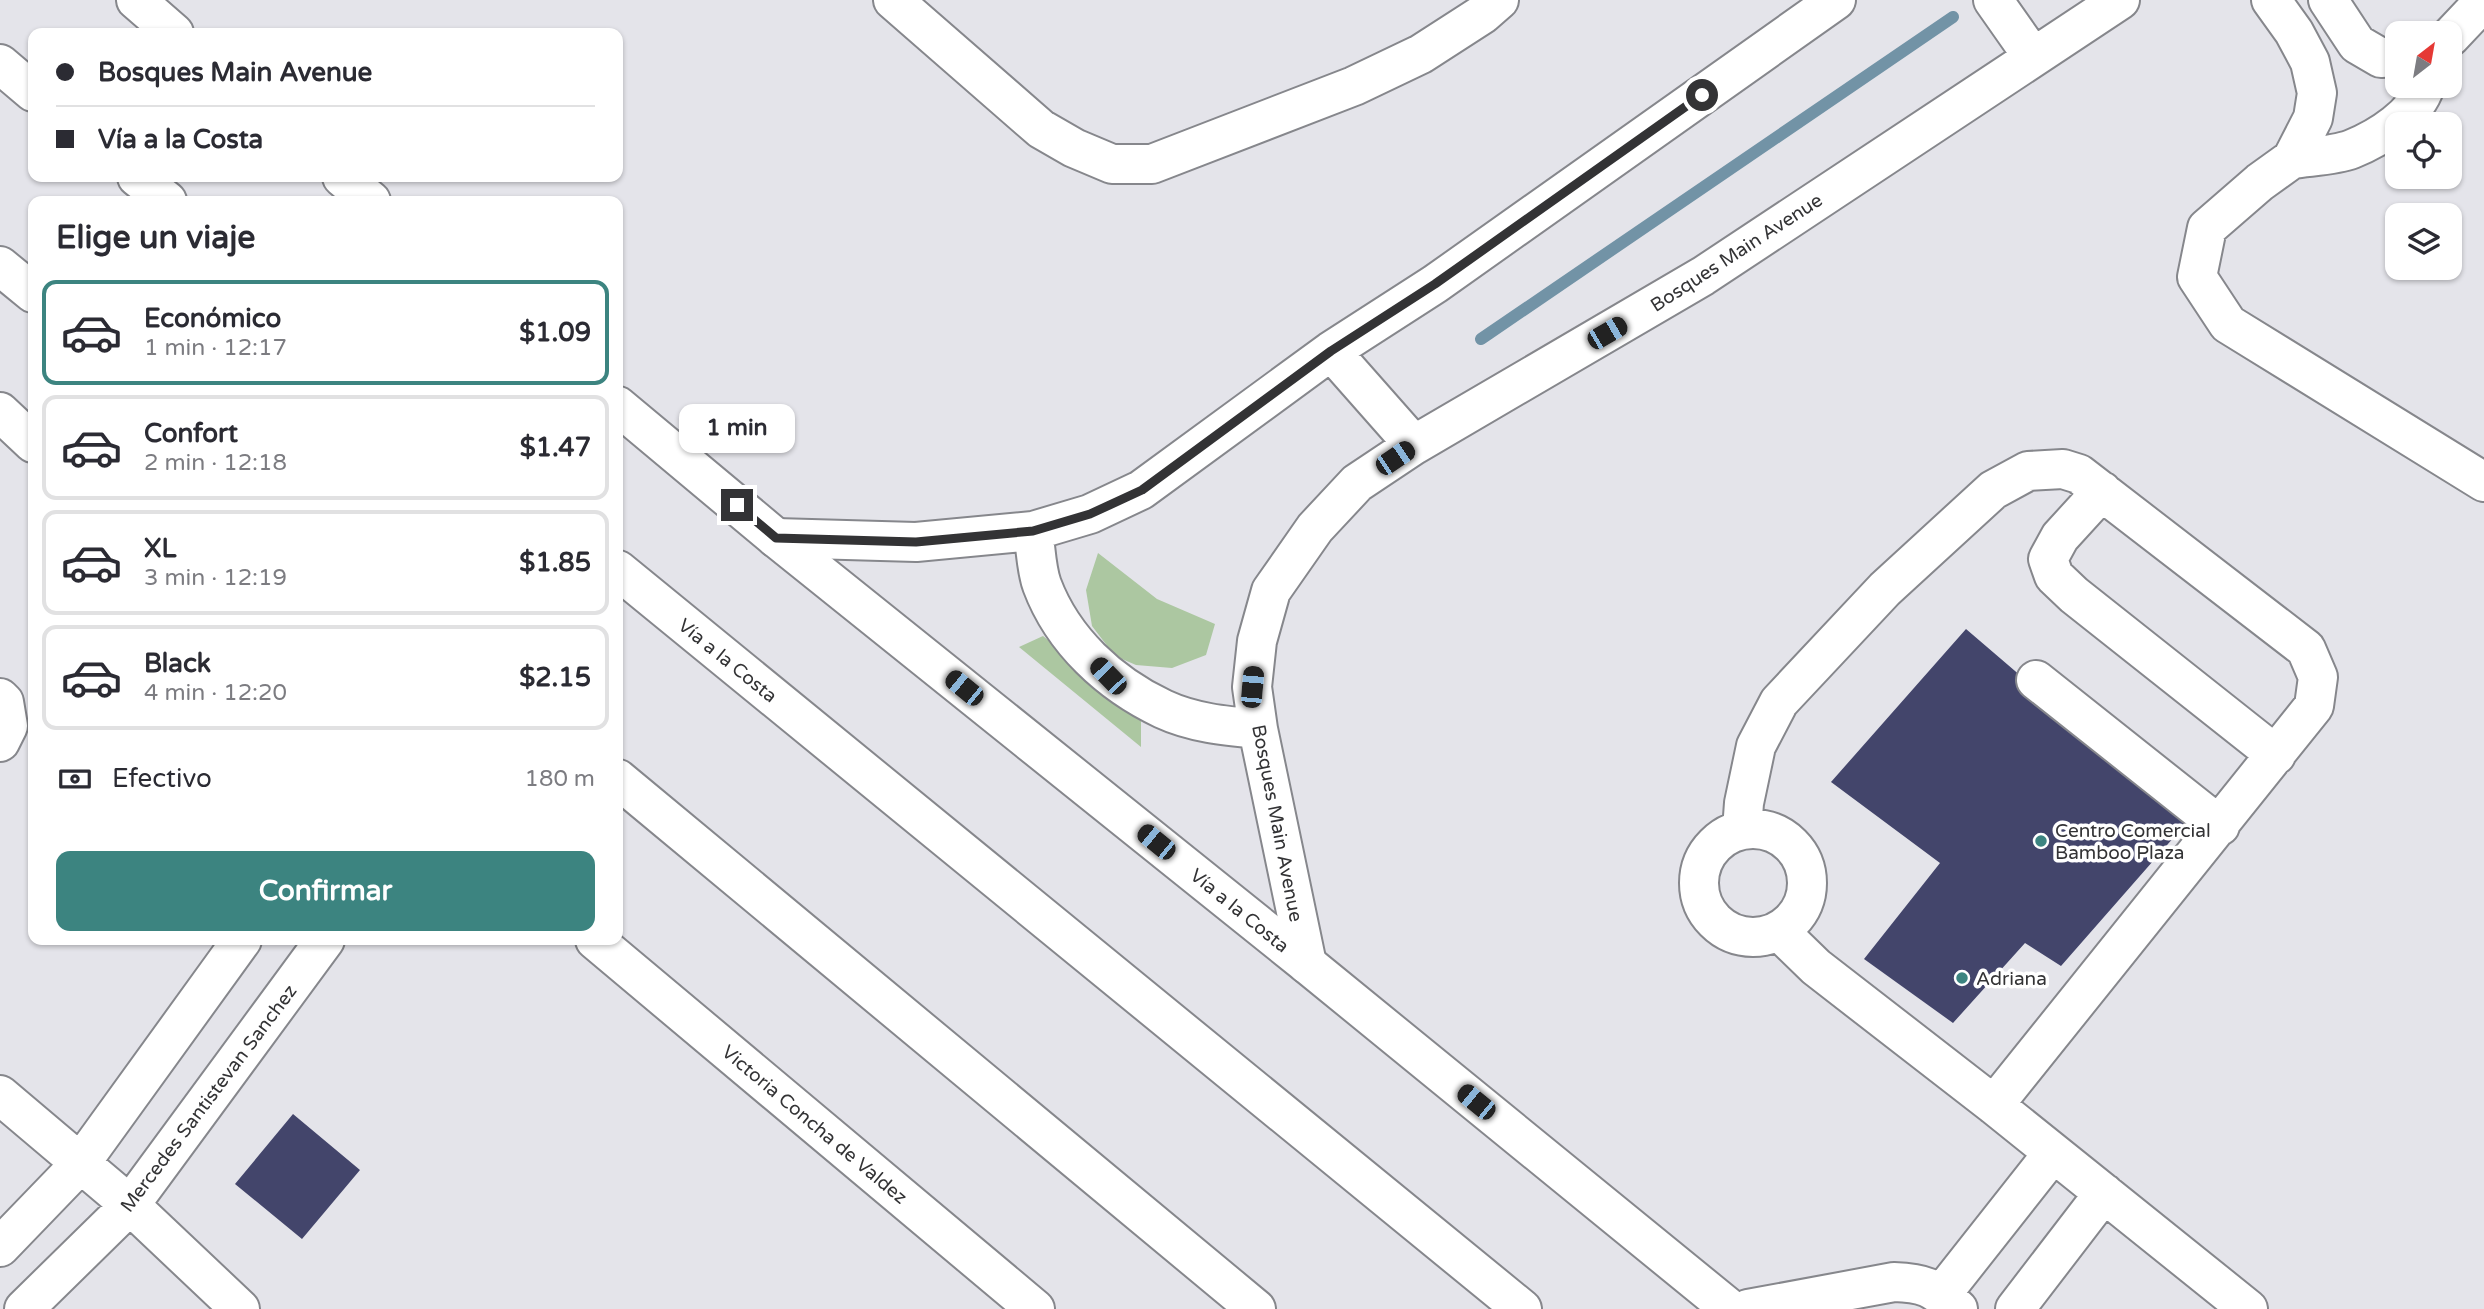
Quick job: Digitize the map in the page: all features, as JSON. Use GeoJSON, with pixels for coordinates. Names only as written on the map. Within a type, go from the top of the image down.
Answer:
{"type":"FeatureCollection","features":[{"type":"Feature","properties":{"kind":"main road"},"geometry":{"type":"LineString","coordinates":[[136,0],[168,28]]}},
{"type":"Feature","properties":{"kind":"main road"},"geometry":{"type":"LineString","coordinates":[[893,0],[1041,129],[1074,148],[1112,164],[1152,164],[1354,86],[1421,54],[1483,14],[1499,0]]}},
{"type":"Feature","properties":{"kind":"main road"},"geometry":{"type":"LineString","coordinates":[[776,538],[916,542],[1033,531],[1090,514],[1142,490],[1331,351],[1435,284],[1836,0]]}},
{"type":"Feature","properties":{"kind":"main road"},"geometry":{"type":"LineString","coordinates":[[1993,0],[2033,57]]}},
{"type":"Feature","properties":{"kind":"main road","name":"Bosques Main Avenue"},"geometry":{"type":"LineString","coordinates":[[1307,964],[1258,730],[1252,687],[1257,641],[1271,591],[1315,528],[1357,483],[1414,445],[1703,276],[2120,0]]}},
{"type":"Feature","properties":{"kind":"main road"},"geometry":{"type":"LineString","coordinates":[[2271,0],[2294,32],[2310,62],[2317,93],[2313,118],[2292,159],[2207,228],[2197,277],[2228,324],[2484,482]]}},
{"type":"Feature","properties":{"kind":"main road"},"geometry":{"type":"LineString","coordinates":[[2328,0],[2357,44],[2385,58]]}},
{"type":"Feature","properties":{"kind":"main road"},"geometry":{"type":"LineString","coordinates":[[2462,24],[2484,1]]}},
{"type":"Feature","properties":{"kind":"main road"},"geometry":{"type":"LineString","coordinates":[[0,64],[28,88]]}},
{"type":"Feature","properties":{"kind":"main road"},"geometry":{"type":"LineString","coordinates":[[2292,159],[2350,150],[2396,123],[2419,98]]}},
{"type":"Feature","properties":{"kind":"main road"},"geometry":{"type":"LineString","coordinates":[[142,182],[161,196]]}},
{"type":"Feature","properties":{"kind":"main road"},"geometry":{"type":"LineString","coordinates":[[348,182],[365,196]]}},
{"type":"Feature","properties":{"kind":"main road"},"geometry":{"type":"LineString","coordinates":[[0,266],[28,289]]}},
{"type":"Feature","properties":{"kind":"main road"},"geometry":{"type":"LineString","coordinates":[[1331,351],[1414,445]]}},
{"type":"Feature","properties":{"kind":"main road","name":"Vía a la Costa"},"geometry":{"type":"LineString","coordinates":[[623,410],[776,538],[1307,964],[1730,1309]]}},
{"type":"Feature","properties":{"kind":"main road"},"geometry":{"type":"LineString","coordinates":[[0,412],[28,438]]}},
{"type":"Feature","properties":{"kind":"main road"},"geometry":{"type":"LineString","coordinates":[[1742,830],[1744,803],[1756,746],[1779,702],[1885,589],[1993,490],[2028,471],[2063,469],[2079,474],[2306,649],[2318,677],[2314,706],[1994,1105]]}},
{"type":"Feature","properties":{"kind":"main road"},"geometry":{"type":"LineString","coordinates":[[2102,491],[2060,537],[2048,559],[2054,576],[2074,595],[2276,755]]}},
{"type":"Feature","properties":{"kind":"main road"},"geometry":{"type":"LineString","coordinates":[[1033,531],[1041,583],[1068,634],[1108,676],[1164,710],[1213,725],[1258,730]]}},
{"type":"Feature","properties":{"kind":"main road","name":"Vía a la Costa"},"geometry":{"type":"LineString","coordinates":[[623,574],[1522,1309]]}},
{"type":"Feature","properties":{"kind":"main road"},"geometry":{"type":"LineString","coordinates":[[2036,680],[2220,826]]}},
{"type":"Feature","properties":{"kind":"main road"},"geometry":{"type":"LineString","coordinates":[[0,698],[4,702],[8,726],[0,742]]}},
{"type":"Feature","properties":{"kind":"main road"},"geometry":{"type":"LineString","coordinates":[[623,783],[1256,1309]]}},
{"type":"Feature","properties":{"kind":"main road"},"geometry":{"type":"LineString","coordinates":[[1742,830],[1772,832],[1797,850],[1808,880],[1801,909],[1779,931],[1756,937],[1734,934],[1714,921],[1702,901],[1699,878],[1705,856],[1720,838],[1742,830]]}},
{"type":"Feature","properties":{"kind":"main road"},"geometry":{"type":"LineString","coordinates":[[1779,931],[1816,967],[1994,1105],[2248,1309]]}},
{"type":"Feature","properties":{"kind":"main road"},"geometry":{"type":"LineString","coordinates":[[0,1247],[80,1164],[238,945]]}},
{"type":"Feature","properties":{"kind":"main road","name":"Mercedes Santistevan Sanchez"},"geometry":{"type":"LineString","coordinates":[[24,1309],[130,1205],[321,945]]}},
{"type":"Feature","properties":{"kind":"main road","name":"Victoria Concha de Valdez"},"geometry":{"type":"LineString","coordinates":[[602,945],[1035,1309]]}},
{"type":"Feature","properties":{"kind":"main road"},"geometry":{"type":"LineString","coordinates":[[0,1095],[130,1205],[240,1309]]}},
{"type":"Feature","properties":{"kind":"main road"},"geometry":{"type":"LineString","coordinates":[[1748,1309],[1894,1282],[1919,1283],[1949,1302],[2053,1153]]}},
{"type":"Feature","properties":{"kind":"main road"},"geometry":{"type":"LineString","coordinates":[[2015,1309],[2104,1194]]}},
{"type":"Feature","properties":{"kind":"green space"},"geometry":{"type":"Polygon","coordinates":[[[1098,553],[1157,599],[1215,624],[1206,655],[1172,668],[1136,665],[1115,656],[1092,626],[1086,590],[1098,553]]]}},
{"type":"Feature","properties":{"kind":"green space"},"geometry":{"type":"Polygon","coordinates":[[[1043,636],[1141,715],[1141,747],[1019,647],[1043,636]]]}},
{"type":"Feature","properties":{"kind":"building","name":"Centro Comercial Bamboo Plaza"},"geometry":{"type":"Polygon","coordinates":[[[1966,629],[2189,820],[2061,966],[2025,943],[1953,1023],[1864,959],[1940,863],[1831,782],[1966,629]]]}},
{"type":"Feature","properties":{"kind":"building"},"geometry":{"type":"Polygon","coordinates":[[[293,1114],[360,1170],[302,1239],[235,1184],[293,1114]]]}},
{"type":"Feature","properties":{"kind":"waterway"},"geometry":{"type":"LineString","coordinates":[[1481,339],[1953,17]]}},
{"type":"Feature","properties":{"kind":"place","name":"Centro Comercial Bamboo Plaza"},"geometry":{"type":"Point","coordinates":[2041,841]}},
{"type":"Feature","properties":{"kind":"place","name":"Adriana"},"geometry":{"type":"Point","coordinates":[1962,978]}},
{"type":"Feature","properties":{"kind":"route"},"geometry":{"type":"LineString","coordinates":[[737,505],[776,538],[916,542],[1033,531],[1090,514],[1142,490],[1331,351],[1435,284],[1702,95]]}}]}
